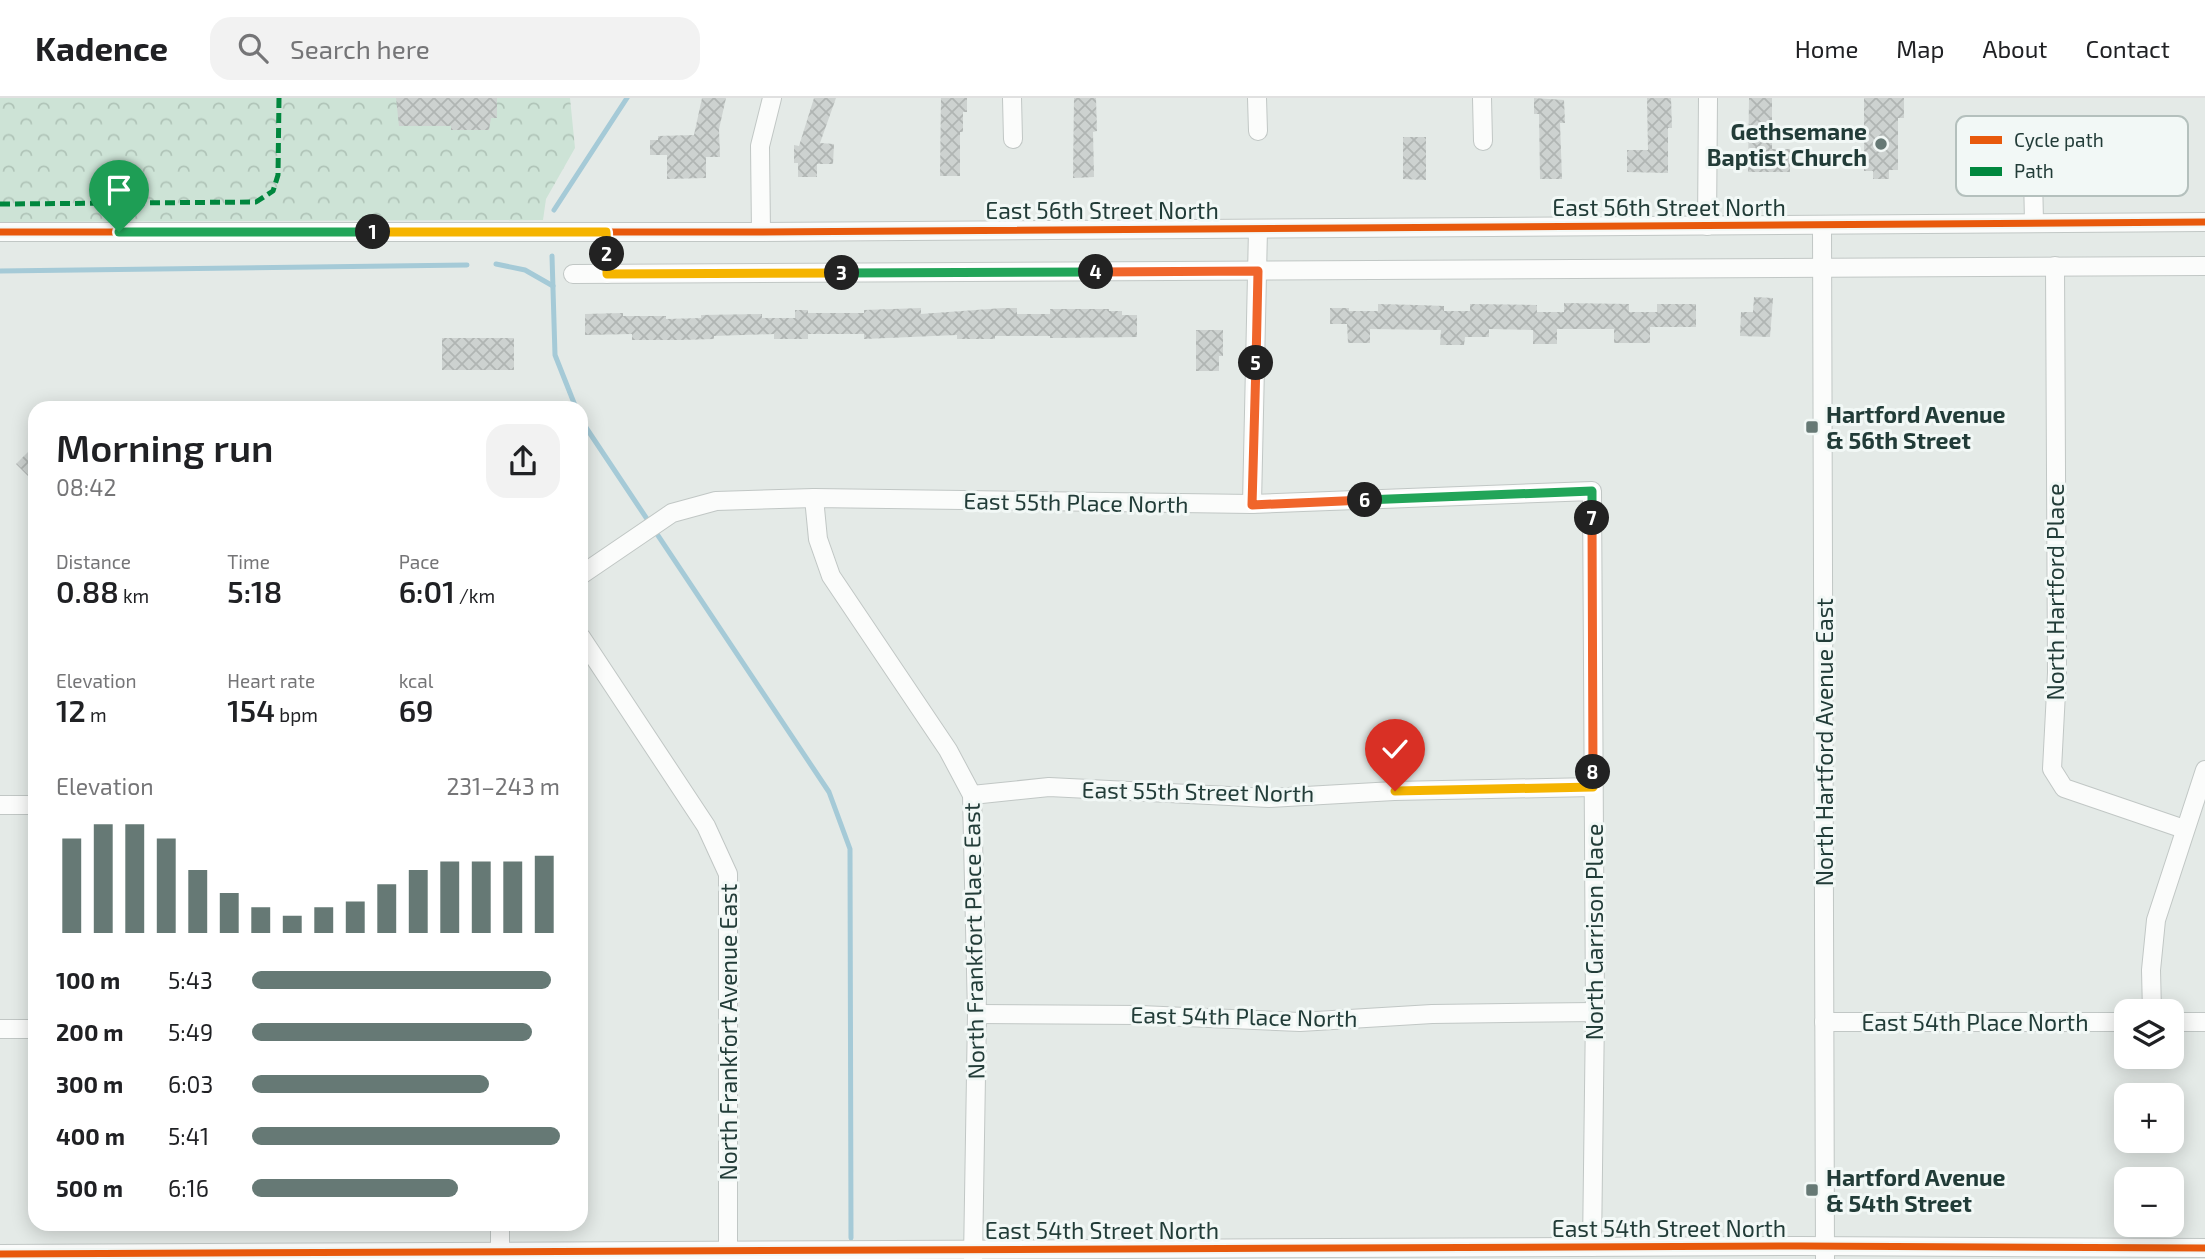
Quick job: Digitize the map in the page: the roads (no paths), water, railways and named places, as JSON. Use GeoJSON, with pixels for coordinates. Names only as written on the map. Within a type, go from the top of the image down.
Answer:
{"type":"FeatureCollection","features":[{"type":"Feature","properties":{"kind":"street"},"geometry":{"type":"LineString","coordinates":[[761,232],[760,146],[772,98]]}},
{"type":"Feature","properties":{"kind":"street"},"geometry":{"type":"LineString","coordinates":[[1013,98],[1013,139]]}},
{"type":"Feature","properties":{"kind":"street"},"geometry":{"type":"LineString","coordinates":[[1258,98],[1258,131]]}},
{"type":"Feature","properties":{"kind":"street"},"geometry":{"type":"LineString","coordinates":[[1482,98],[1483,141]]}},
{"type":"Feature","properties":{"kind":"street"},"geometry":{"type":"LineString","coordinates":[[1707,98],[1707,226]]}},
{"type":"Feature","properties":{"kind":"street"},"geometry":{"type":"LineString","coordinates":[[2033,196],[2034,222]]}},
{"type":"Feature","properties":{"kind":"street","name":"East 56th Street North"},"geometry":{"type":"LineString","coordinates":[[0,232],[761,232],[2205,222]]}},
{"type":"Feature","properties":{"kind":"street","name":"North Hartford Avenue East"},"geometry":{"type":"LineString","coordinates":[[1822,225],[1825,1253]]}},
{"type":"Feature","properties":{"kind":"street"},"geometry":{"type":"LineString","coordinates":[[1252,505],[1258,229]]}},
{"type":"Feature","properties":{"kind":"street"},"geometry":{"type":"LineString","coordinates":[[606,232],[607,274]]}},
{"type":"Feature","properties":{"kind":"street","name":"North Hartford Place"},"geometry":{"type":"LineString","coordinates":[[2055,266],[2057,673],[2052,769],[2064,788],[2184,829]]}},
{"type":"Feature","properties":{"kind":"street"},"geometry":{"type":"LineString","coordinates":[[573,274],[2205,266]]}},
{"type":"Feature","properties":{"kind":"street","name":"East 55th Place North"},"geometry":{"type":"LineString","coordinates":[[588,570],[672,513],[716,500],[814,498],[1252,505],[1592,491]]}},
{"type":"Feature","properties":{"kind":"street","name":"North Garrison Place"},"geometry":{"type":"LineString","coordinates":[[1592,491],[1595,1012],[1592,1247]]}},
{"type":"Feature","properties":{"kind":"street","name":"North Frankfort Place East"},"geometry":{"type":"LineString","coordinates":[[814,498],[818,539],[831,576],[948,750],[972,794],[977,1014],[973,1255]]}},
{"type":"Feature","properties":{"kind":"street","name":"North Frankfort Avenue East"},"geometry":{"type":"LineString","coordinates":[[588,648],[706,826],[728,874],[728,1255]]}},
{"type":"Feature","properties":{"kind":"street"},"geometry":{"type":"LineString","coordinates":[[2152,999],[2151,970],[2156,919],[2205,770]]}},
{"type":"Feature","properties":{"kind":"street","name":"East 55th Street North"},"geometry":{"type":"LineString","coordinates":[[972,794],[1049,787],[1269,798],[1395,791],[1593,787]]}},
{"type":"Feature","properties":{"kind":"street"},"geometry":{"type":"LineString","coordinates":[[0,805],[28,805]]}},
{"type":"Feature","properties":{"kind":"street","name":"East 54th Place North"},"geometry":{"type":"LineString","coordinates":[[977,1014],[1300,1022],[1432,1014],[1595,1012]]}},
{"type":"Feature","properties":{"kind":"street","name":"East 54th Place North"},"geometry":{"type":"LineString","coordinates":[[1825,1022],[2114,1022]]}},
{"type":"Feature","properties":{"kind":"street"},"geometry":{"type":"LineString","coordinates":[[2184,1022],[2205,1022]]}},
{"type":"Feature","properties":{"kind":"street"},"geometry":{"type":"LineString","coordinates":[[0,1029],[28,1029]]}},
{"type":"Feature","properties":{"kind":"street"},"geometry":{"type":"LineString","coordinates":[[500,1231],[500,1251]]}},
{"type":"Feature","properties":{"kind":"street","name":"East 54th Street North"},"geometry":{"type":"LineString","coordinates":[[0,1254],[500,1251],[973,1255],[1592,1247],[1825,1253],[2205,1248]]}},
{"type":"Feature","properties":{"kind":"waterway"},"geometry":{"type":"LineString","coordinates":[[554,210],[627,98]]}},
{"type":"Feature","properties":{"kind":"waterway"},"geometry":{"type":"LineString","coordinates":[[552,256],[555,355],[573,401]]}},
{"type":"Feature","properties":{"kind":"waterway"},"geometry":{"type":"LineString","coordinates":[[496,264],[525,270],[553,286]]}},
{"type":"Feature","properties":{"kind":"waterway"},"geometry":{"type":"LineString","coordinates":[[0,271],[467,265]]}},
{"type":"Feature","properties":{"kind":"waterway"},"geometry":{"type":"LineString","coordinates":[[588,430],[829,792],[850,849],[851,1238]]}},
{"type":"Feature","properties":{"kind":"place","name":"Gethsemane Baptist Church"},"geometry":{"type":"Point","coordinates":[1881,144]}},
{"type":"Feature","properties":{"kind":"place","name":"Hartford Avenue & 56th Street"},"geometry":{"type":"Point","coordinates":[1812,427]}},
{"type":"Feature","properties":{"kind":"place","name":"Hartford Avenue & 54th Street"},"geometry":{"type":"Point","coordinates":[1812,1190]}}]}
